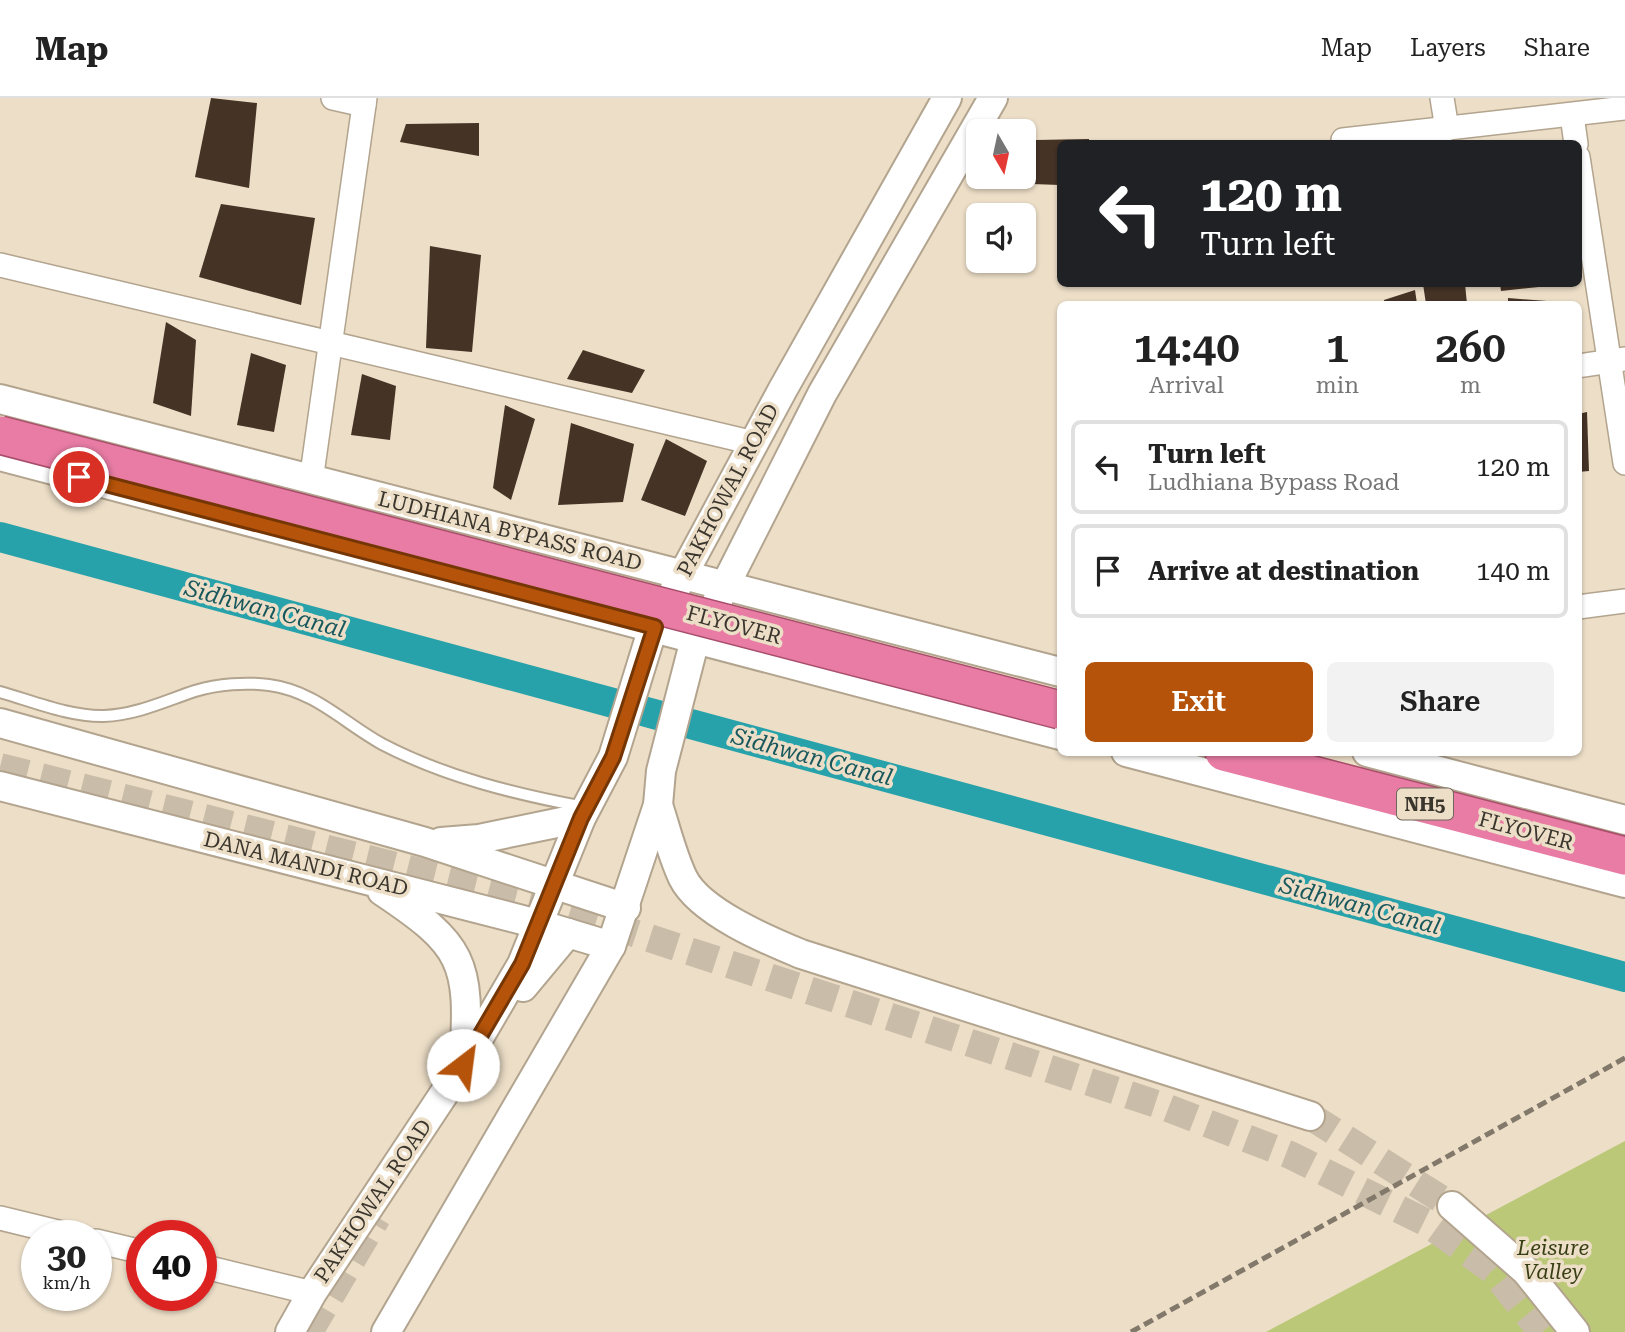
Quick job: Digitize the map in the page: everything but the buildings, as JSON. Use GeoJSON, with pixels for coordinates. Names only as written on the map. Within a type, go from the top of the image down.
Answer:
{"type":"FeatureCollection","features":[{"type":"Feature","properties":{"kind":"highway","name":"FLYOVER"},"geometry":{"type":"LineString","coordinates":[[0,436],[1057,709]]}},
{"type":"Feature","properties":{"kind":"highway","name":"FLYOVER"},"geometry":{"type":"LineString","coordinates":[[1239,756],[1625,856]]}},
{"type":"Feature","properties":{"kind":"street"},"geometry":{"type":"LineString","coordinates":[[312,481],[364,102],[334,98]]}},
{"type":"Feature","properties":{"kind":"street","name":"PAKHOWAL ROAD"},"geometry":{"type":"LineString","coordinates":[[290,1332],[312,1293],[463,1065],[522,964],[584,813],[613,757],[653,630],[947,98]]}},
{"type":"Feature","properties":{"kind":"street","name":"PAKHOWAL ROAD"},"geometry":{"type":"LineString","coordinates":[[386,1332],[611,946],[626,908],[658,805],[661,771],[695,646],[822,394],[993,98]]}},
{"type":"Feature","properties":{"kind":"street"},"geometry":{"type":"LineString","coordinates":[[1442,98],[1447,129]]}},
{"type":"Feature","properties":{"kind":"street"},"geometry":{"type":"LineString","coordinates":[[1343,140],[1625,107]]}},
{"type":"Feature","properties":{"kind":"street"},"geometry":{"type":"LineString","coordinates":[[1572,115],[1575,140]]}},
{"type":"Feature","properties":{"kind":"street"},"geometry":{"type":"LineString","coordinates":[[1582,178],[1617,360],[1625,463]]}},
{"type":"Feature","properties":{"kind":"street"},"geometry":{"type":"LineString","coordinates":[[0,265],[754,443]]}},
{"type":"Feature","properties":{"kind":"street"},"geometry":{"type":"LineString","coordinates":[[1582,365],[1617,360]]}},
{"type":"Feature","properties":{"kind":"street","name":"LUDHIANA BYPASS ROAD"},"geometry":{"type":"LineString","coordinates":[[0,399],[1057,672]]}},
{"type":"Feature","properties":{"kind":"street"},"geometry":{"type":"LineString","coordinates":[[0,456],[653,630],[695,646],[1057,734]]}},
{"type":"Feature","properties":{"kind":"street"},"geometry":{"type":"LineString","coordinates":[[1582,606],[1625,601]]}},
{"type":"Feature","properties":{"kind":"street"},"geometry":{"type":"LineString","coordinates":[[0,723],[425,842],[626,908]]}},
{"type":"Feature","properties":{"kind":"street"},"geometry":{"type":"LineString","coordinates":[[1141,756],[1625,883]]}},
{"type":"Feature","properties":{"kind":"street"},"geometry":{"type":"LineString","coordinates":[[1382,756],[1625,820]]}},
{"type":"Feature","properties":{"kind":"street","name":"DANA MANDI ROAD"},"geometry":{"type":"LineString","coordinates":[[0,786],[538,924],[611,946]]}},
{"type":"Feature","properties":{"kind":"street"},"geometry":{"type":"LineString","coordinates":[[658,805],[684,880],[727,918],[752,933],[801,954],[1310,1116]]}},
{"type":"Feature","properties":{"kind":"street"},"geometry":{"type":"LineString","coordinates":[[425,842],[479,839],[584,813]]}},
{"type":"Feature","properties":{"kind":"street"},"geometry":{"type":"LineString","coordinates":[[364,879],[413,912],[441,936],[461,964],[466,989],[463,1065]]}},
{"type":"Feature","properties":{"kind":"street"},"geometry":{"type":"LineString","coordinates":[[498,1028],[530,977],[568,933]]}},
{"type":"Feature","properties":{"kind":"street"},"geometry":{"type":"LineString","coordinates":[[1452,1206],[1526,1271],[1575,1332]]}},
{"type":"Feature","properties":{"kind":"street"},"geometry":{"type":"LineString","coordinates":[[0,1218],[21,1223]]}},
{"type":"Feature","properties":{"kind":"street"},"geometry":{"type":"LineString","coordinates":[[217,1270],[312,1293]]}},
{"type":"Feature","properties":{"kind":"lane"},"geometry":{"type":"LineString","coordinates":[[0,692],[101,716],[138,711],[197,690],[232,684],[270,685],[304,695],[331,709],[380,743],[430,766],[584,813]]}},
{"type":"Feature","properties":{"kind":"green space","name":"Leisure Valley"},"geometry":{"type":"Polygon","coordinates":[[[1625,1141],[1625,1332],[1266,1332],[1625,1141]]]}},
{"type":"Feature","properties":{"kind":"waterway","name":"Sidhwan Canal"},"geometry":{"type":"LineString","coordinates":[[0,537],[1625,977]]}},
{"type":"Feature","properties":{"kind":"tunnel"},"geometry":{"type":"LineString","coordinates":[[0,767],[536,901],[1160,1105],[1290,1155],[1427,1223],[1492,1270],[1542,1332]]}},
{"type":"Feature","properties":{"kind":"tunnel"},"geometry":{"type":"LineString","coordinates":[[1310,1116],[1452,1206]]}},
{"type":"Feature","properties":{"kind":"tunnel"},"geometry":{"type":"LineString","coordinates":[[309,1332],[377,1217]]}},
{"type":"Feature","properties":{"kind":"railway"},"geometry":{"type":"LineString","coordinates":[[1131,1332],[1625,1058]]}},
{"type":"Feature","properties":{"kind":"route"},"geometry":{"type":"LineString","coordinates":[[79,477],[655,627],[613,757],[581,818],[522,964],[463,1065]]}}]}
